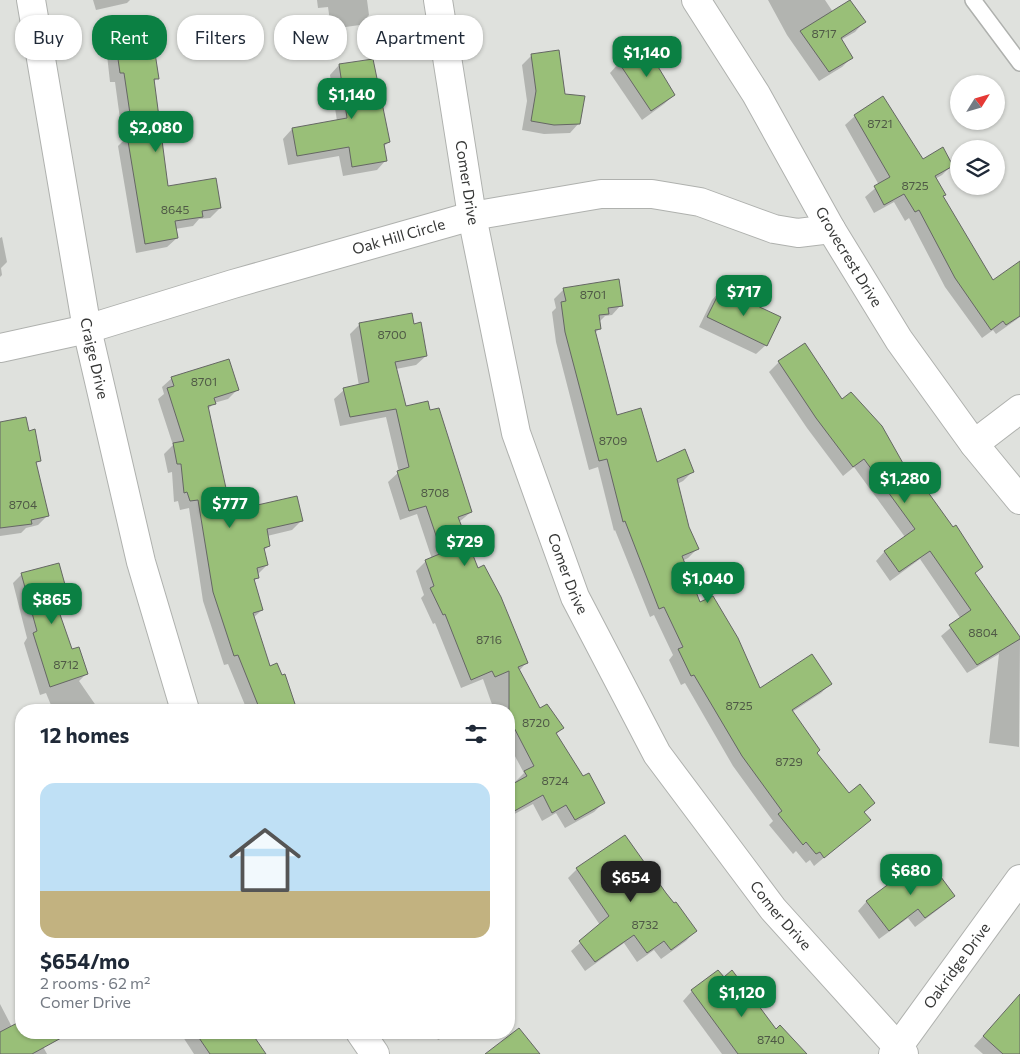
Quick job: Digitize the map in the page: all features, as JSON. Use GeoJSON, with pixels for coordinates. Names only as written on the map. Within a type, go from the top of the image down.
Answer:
{"type":"FeatureCollection","features":[{"type":"Feature","properties":{"kind":"street","name":"Craige Drive"},"geometry":{"type":"LineString","coordinates":[[31,0],[86,328],[141,562],[182,704]]}},
{"type":"Feature","properties":{"kind":"street","name":"Comer Drive"},"geometry":{"type":"LineString","coordinates":[[438,0],[472,216],[516,433],[575,597],[657,754],[773,909],[898,1052]]}},
{"type":"Feature","properties":{"kind":"street","name":"Grovecrest Drive"},"geometry":{"type":"LineString","coordinates":[[696,0],[756,94],[831,229],[899,340],[974,444],[1020,500]]}},
{"type":"Feature","properties":{"kind":"street","name":"Oak Hill Circle"},"geometry":{"type":"LineString","coordinates":[[0,348],[86,328],[232,284],[472,216],[601,194],[652,194],[700,202],[774,229],[798,233],[831,229]]}},
{"type":"Feature","properties":{"kind":"street"},"geometry":{"type":"LineString","coordinates":[[974,444],[1020,409]]}},
{"type":"Feature","properties":{"kind":"street","name":"Oakridge Drive"},"geometry":{"type":"LineString","coordinates":[[898,1052],[1020,879]]}},
{"type":"Feature","properties":{"kind":"street"},"geometry":{"type":"LineString","coordinates":[[365,1039],[375,1054]]}},
{"type":"Feature","properties":{"kind":"lane"},"geometry":{"type":"LineString","coordinates":[[973,0],[1020,63]]}},
{"type":"Feature","properties":{"kind":"building"},"geometry":{"type":"Polygon","coordinates":[[[850,0],[866,22],[841,38],[853,58],[829,72],[800,31],[850,0]]]}},
{"type":"Feature","properties":{"kind":"building"},"geometry":{"type":"Polygon","coordinates":[[[645,45],[675,95],[651,111],[619,63],[645,45]]]}},
{"type":"Feature","properties":{"kind":"building"},"geometry":{"type":"Polygon","coordinates":[[[559,50],[565,94],[585,96],[580,124],[554,125],[531,121],[536,91],[531,54],[559,50]]]}},
{"type":"Feature","properties":{"kind":"building"},"geometry":{"type":"Polygon","coordinates":[[[118,60],[156,60],[159,79],[154,79],[168,186],[216,178],[221,208],[202,211],[203,217],[175,221],[178,238],[145,244],[127,135],[133,134],[124,73],[120,73],[118,60]]]}},
{"type":"Feature","properties":{"kind":"building"},"geometry":{"type":"Polygon","coordinates":[[[373,60],[390,142],[384,144],[387,161],[352,167],[349,147],[297,156],[292,128],[347,118],[339,64],[373,60]]]}},
{"type":"Feature","properties":{"kind":"building"},"geometry":{"type":"Polygon","coordinates":[[[883,96],[923,159],[943,147],[950,160],[950,168],[935,176],[946,195],[943,196],[993,280],[1020,261],[1020,316],[1006,325],[1003,321],[991,330],[955,278],[919,210],[915,212],[904,194],[884,205],[874,186],[890,177],[854,115],[883,96]]]}},
{"type":"Feature","properties":{"kind":"building"},"geometry":{"type":"Polygon","coordinates":[[[619,279],[623,306],[608,308],[609,314],[599,315],[601,329],[595,330],[617,415],[641,408],[657,462],[685,449],[694,472],[677,479],[689,527],[699,549],[682,556],[700,602],[713,596],[738,638],[760,688],[812,654],[832,684],[792,710],[820,750],[817,753],[849,793],[860,784],[875,803],[864,812],[871,820],[824,858],[820,852],[816,854],[806,842],[803,845],[778,814],[782,811],[742,756],[694,675],[691,676],[678,649],[683,647],[664,607],[659,609],[625,521],[623,522],[607,459],[599,461],[565,332],[561,302],[566,301],[563,288],[619,279]]]}},
{"type":"Feature","properties":{"kind":"building"},"geometry":{"type":"Polygon","coordinates":[[[721,289],[781,317],[767,346],[707,317],[721,289]]]}},
{"type":"Feature","properties":{"kind":"building"},"geometry":{"type":"Polygon","coordinates":[[[412,313],[414,324],[421,322],[427,356],[395,362],[406,406],[428,401],[430,410],[439,408],[472,512],[458,517],[478,568],[484,565],[501,597],[528,663],[518,667],[540,708],[547,704],[564,728],[556,733],[583,776],[589,773],[605,803],[575,820],[566,805],[552,813],[543,795],[515,811],[515,783],[527,776],[524,771],[534,766],[515,730],[515,704],[509,704],[509,671],[495,677],[492,671],[471,680],[445,614],[443,615],[430,588],[434,586],[425,560],[442,553],[426,506],[409,511],[397,471],[409,467],[396,409],[350,417],[343,388],[369,382],[359,323],[412,313]]]}},
{"type":"Feature","properties":{"kind":"building"},"geometry":{"type":"Polygon","coordinates":[[[805,343],[842,399],[851,392],[882,426],[904,465],[907,463],[953,527],[956,525],[983,567],[975,573],[1020,639],[977,665],[949,625],[971,610],[930,551],[899,572],[884,551],[915,529],[864,459],[853,467],[816,418],[778,361],[805,343]]]}},
{"type":"Feature","properties":{"kind":"building"},"geometry":{"type":"Polygon","coordinates":[[[229,359],[239,390],[214,398],[216,404],[208,406],[231,511],[297,496],[303,521],[267,529],[270,546],[264,548],[268,565],[257,568],[259,578],[254,579],[263,610],[253,613],[270,666],[277,663],[282,675],[285,674],[295,704],[258,704],[238,655],[234,656],[213,592],[198,500],[190,501],[187,492],[184,493],[181,464],[177,464],[173,443],[184,441],[167,388],[174,386],[171,377],[229,359]]]}},
{"type":"Feature","properties":{"kind":"building"},"geometry":{"type":"Polygon","coordinates":[[[26,417],[29,431],[35,429],[41,461],[36,462],[49,516],[31,520],[32,524],[0,528],[0,422],[26,417]]]}},
{"type":"Feature","properties":{"kind":"building"},"geometry":{"type":"Polygon","coordinates":[[[59,563],[69,599],[56,603],[72,649],[79,647],[88,674],[50,687],[33,633],[37,631],[21,573],[59,563]]]}},
{"type":"Feature","properties":{"kind":"building"},"geometry":{"type":"Polygon","coordinates":[[[625,835],[666,893],[674,903],[676,902],[697,931],[671,950],[664,941],[647,953],[634,935],[595,962],[579,941],[609,916],[576,868],[625,835]]]}},
{"type":"Feature","properties":{"kind":"building"},"geometry":{"type":"Polygon","coordinates":[[[918,862],[924,871],[932,865],[955,896],[925,918],[918,909],[889,931],[866,901],[918,862]]]}},
{"type":"Feature","properties":{"kind":"building"},"geometry":{"type":"Polygon","coordinates":[[[718,970],[724,977],[732,970],[776,1029],[780,1025],[807,1054],[738,1054],[691,990],[718,970]]]}},
{"type":"Feature","properties":{"kind":"building"},"geometry":{"type":"Polygon","coordinates":[[[1020,994],[1020,1054],[1003,1054],[983,1036],[1020,994]]]}},
{"type":"Feature","properties":{"kind":"building"},"geometry":{"type":"Polygon","coordinates":[[[15,1024],[15,1039],[59,1039],[32,1054],[0,1054],[0,1032],[15,1024]]]}},
{"type":"Feature","properties":{"kind":"building"},"geometry":{"type":"Polygon","coordinates":[[[519,1028],[540,1054],[485,1054],[505,1039],[515,1039],[515,1031],[519,1028]]]}},
{"type":"Feature","properties":{"kind":"building"},"geometry":{"type":"Polygon","coordinates":[[[200,1039],[256,1039],[266,1054],[210,1054],[200,1039]]]}}]}
